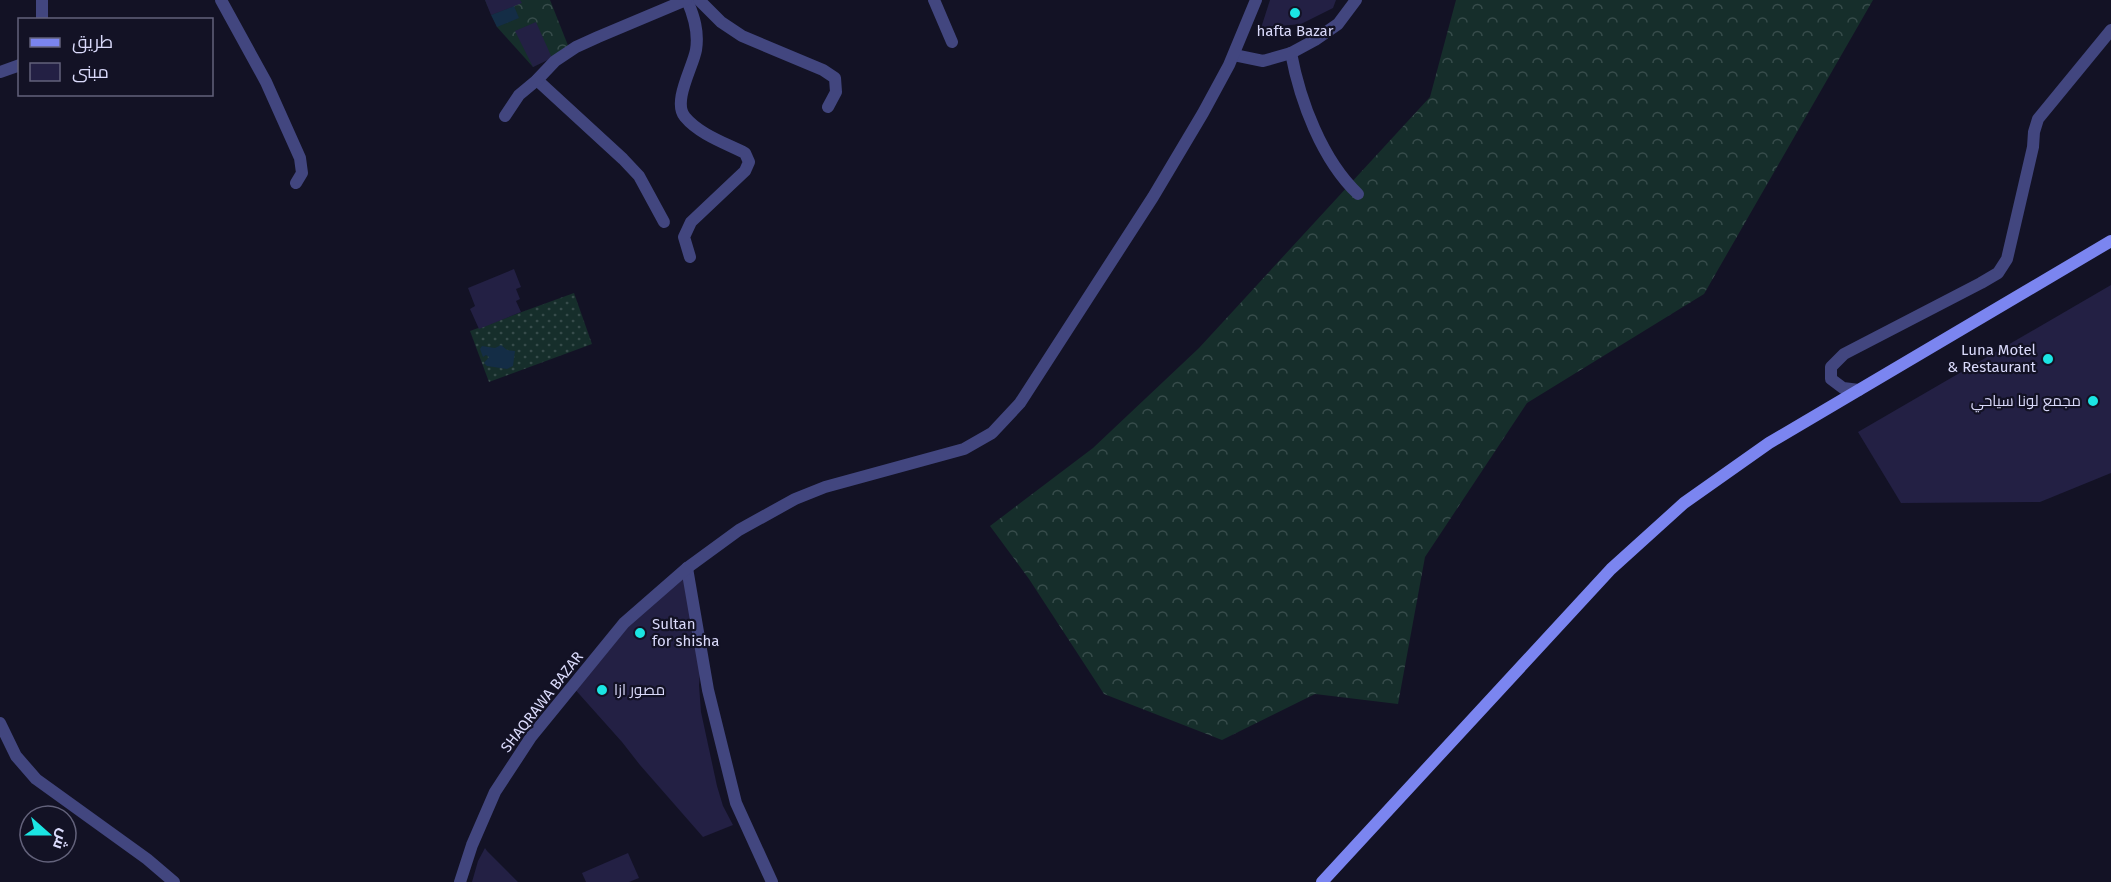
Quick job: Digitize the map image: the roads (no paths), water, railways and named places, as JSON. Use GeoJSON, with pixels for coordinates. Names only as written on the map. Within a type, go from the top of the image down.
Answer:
{"type":"FeatureCollection","features":[{"type":"Feature","properties":{"kind":"main road"},"geometry":{"type":"LineString","coordinates":[[1322,882],[1611,568],[1684,503],[1769,443],[2111,241]]}},
{"type":"Feature","properties":{"kind":"street"},"geometry":{"type":"LineString","coordinates":[[42,0],[42,18]]}},
{"type":"Feature","properties":{"kind":"street"},"geometry":{"type":"LineString","coordinates":[[221,0],[266,82],[300,158],[302,173],[296,183]]}},
{"type":"Feature","properties":{"kind":"street"},"geometry":{"type":"LineString","coordinates":[[506,116],[519,95],[555,61],[576,47],[686,0],[696,20],[696,49],[680,101],[683,115],[696,128],[745,153],[748,162],[745,171],[691,222],[684,237],[690,256]]}},
{"type":"Feature","properties":{"kind":"street"},"geometry":{"type":"LineString","coordinates":[[699,0],[721,22],[742,36],[823,70],[835,78],[836,92],[828,107]]}},
{"type":"Feature","properties":{"kind":"street"},"geometry":{"type":"LineString","coordinates":[[934,0],[952,42]]}},
{"type":"Feature","properties":{"kind":"street","name":"SHAQRAWA BAZAR"},"geometry":{"type":"LineString","coordinates":[[460,882],[472,845],[495,792],[531,737],[624,623],[687,568],[739,530],[795,499],[825,487],[964,449],[992,433],[1020,403],[1153,197],[1203,112],[1234,55],[1256,0]]}},
{"type":"Feature","properties":{"kind":"street"},"geometry":{"type":"LineString","coordinates":[[1234,55],[1263,61],[1291,53],[1338,24],[1356,0]]}},
{"type":"Feature","properties":{"kind":"street"},"geometry":{"type":"LineString","coordinates":[[1859,390],[1843,388],[1831,379],[1831,367],[1844,354],[1998,273],[2007,259],[2038,119],[2111,30]]}},
{"type":"Feature","properties":{"kind":"street"},"geometry":{"type":"LineString","coordinates":[[1291,53],[1296,80],[1317,133],[1345,182],[1358,194]]}},
{"type":"Feature","properties":{"kind":"street"},"geometry":{"type":"LineString","coordinates":[[0,72],[18,66]]}},
{"type":"Feature","properties":{"kind":"street"},"geometry":{"type":"LineString","coordinates":[[537,80],[639,176],[664,222]]}},
{"type":"Feature","properties":{"kind":"street"},"geometry":{"type":"LineString","coordinates":[[687,568],[708,690],[736,803],[772,882]]}},
{"type":"Feature","properties":{"kind":"street"},"geometry":{"type":"LineString","coordinates":[[0,723],[16,756],[36,779],[147,859],[174,882]]}},
{"type":"Feature","properties":{"kind":"water"},"geometry":{"type":"Polygon","coordinates":[[[514,6],[519,18],[497,27],[491,15],[514,6]]]}},
{"type":"Feature","properties":{"kind":"water"},"geometry":{"type":"Polygon","coordinates":[[[501,345],[507,350],[515,351],[513,366],[507,369],[487,366],[484,363],[489,357],[486,355],[483,357],[480,349],[482,346],[495,348],[501,345]]]}},
{"type":"Feature","properties":{"kind":"place","name":"hafta Bazar"},"geometry":{"type":"Point","coordinates":[1295,13]}},
{"type":"Feature","properties":{"kind":"place","name":"Luna Motel & Restaurant"},"geometry":{"type":"Point","coordinates":[2048,359]}},
{"type":"Feature","properties":{"kind":"place","name":"مجمع لونا سياحي"},"geometry":{"type":"Point","coordinates":[2093,401]}},
{"type":"Feature","properties":{"kind":"place","name":"Sultan for shisha"},"geometry":{"type":"Point","coordinates":[640,633]}},
{"type":"Feature","properties":{"kind":"place","name":"مصور ازا"},"geometry":{"type":"Point","coordinates":[602,690]}}]}
